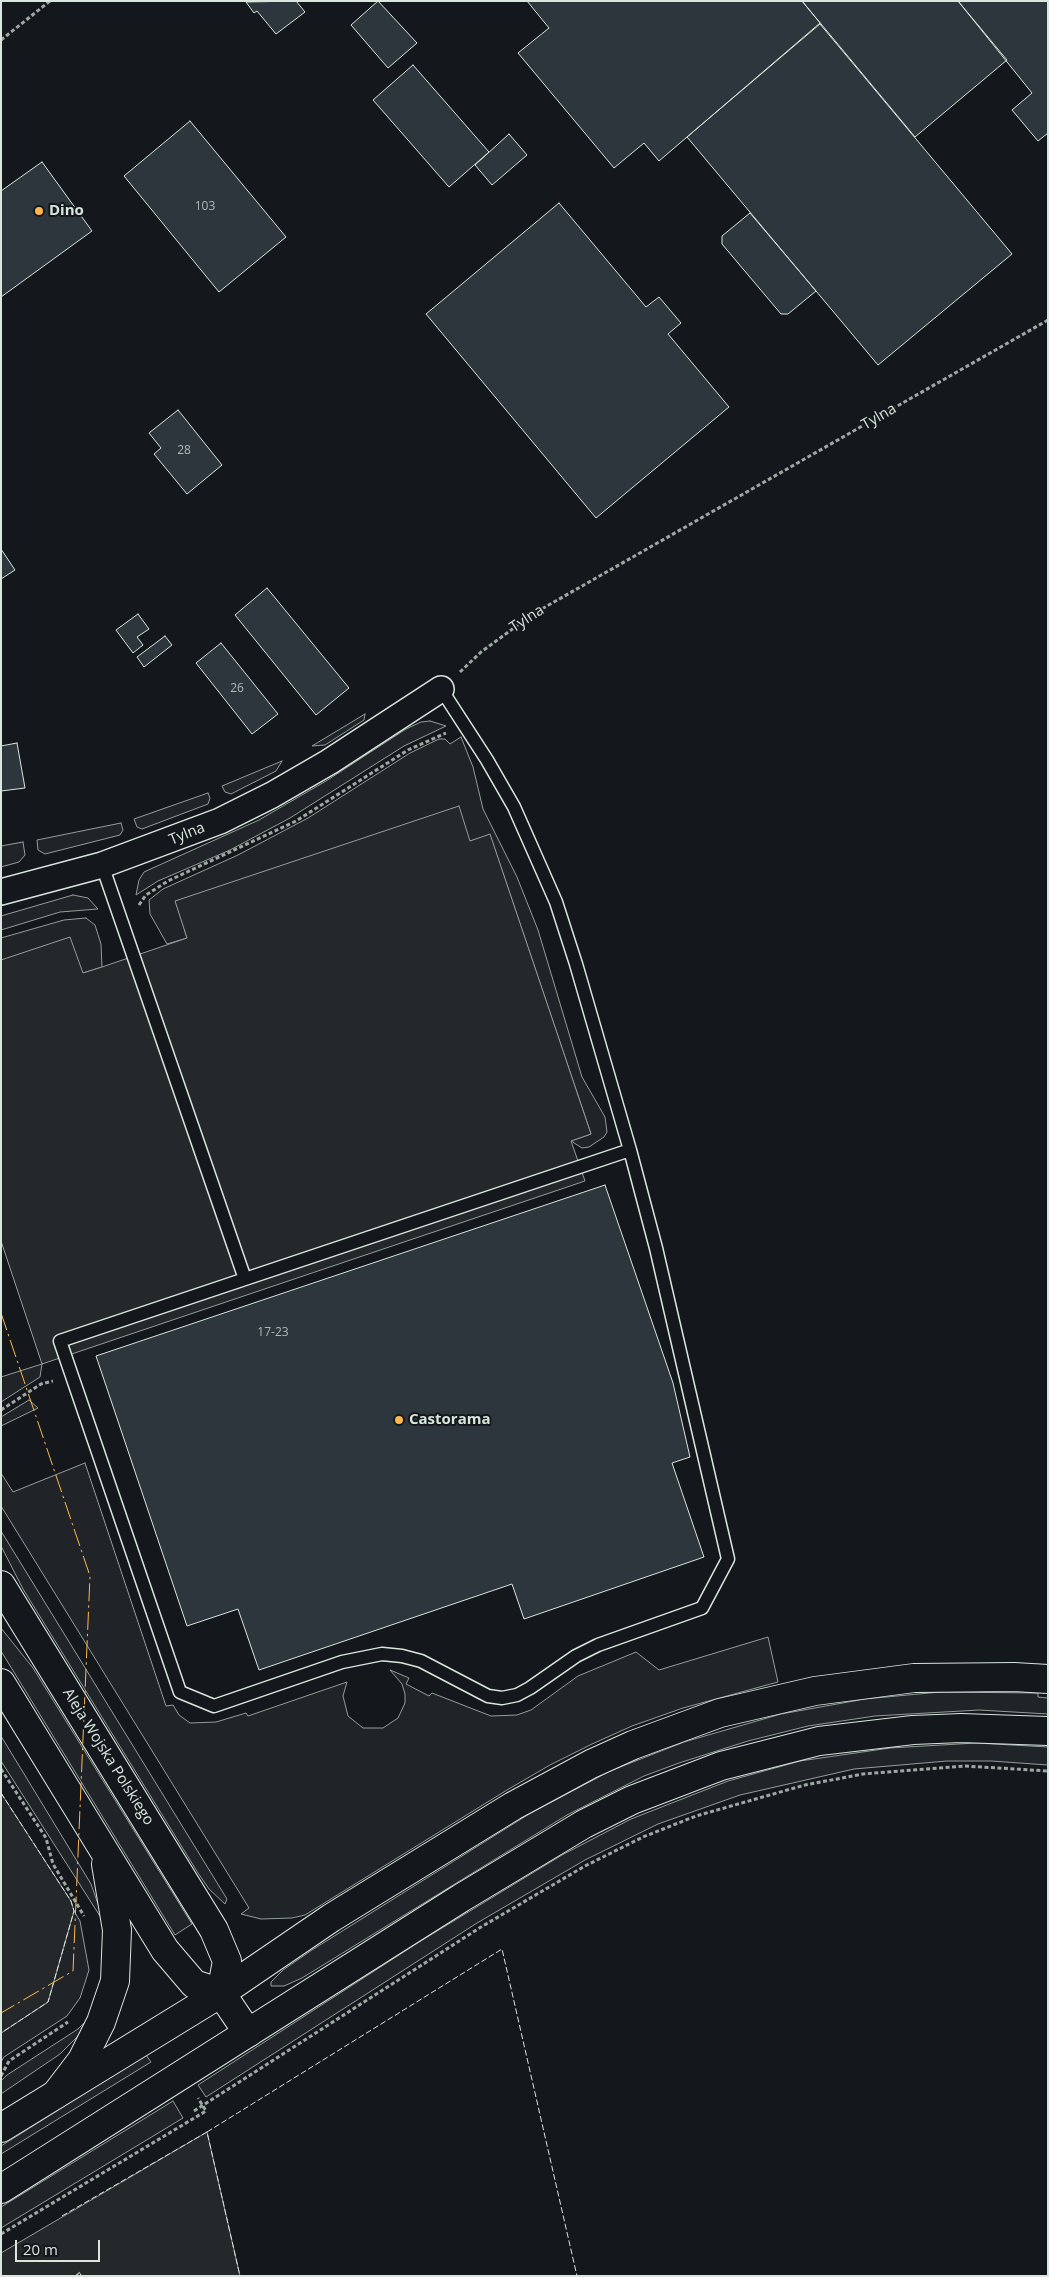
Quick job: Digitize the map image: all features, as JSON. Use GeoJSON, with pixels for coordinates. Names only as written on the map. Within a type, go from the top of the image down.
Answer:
{"type":"FeatureCollection","features":[{"type":"Feature","properties":{"kind":"main road","name":"Aleja Wojska Polskiego"},"geometry":{"type":"LineString","coordinates":[[1,1585],[214,1930],[227,1962],[221,1993]]}},
{"type":"Feature","properties":{"kind":"main road"},"geometry":{"type":"LineString","coordinates":[[1,2128],[221,1993],[331,1918],[513,1806],[590,1764],[675,1728],[766,1700],[864,1683],[964,1676],[1048,1679]]}},
{"type":"Feature","properties":{"kind":"main road"},"geometry":{"type":"LineString","coordinates":[[1,1683],[178,1968],[198,1986],[221,1993],[248,2034]]}},
{"type":"Feature","properties":{"kind":"main road"},"geometry":{"type":"LineString","coordinates":[[1,2189],[540,1849],[632,1800],[673,1783],[771,1752],[867,1734],[961,1728],[1048,1731]]}},
{"type":"Feature","properties":{"kind":"main road"},"geometry":{"type":"LineString","coordinates":[[56,2094],[82,2060],[101,2022],[115,1981],[117,1930],[112,1889],[102,1846]]}},
{"type":"Feature","properties":{"kind":"street","name":"Tylna"},"geometry":{"type":"LineString","coordinates":[[1,892],[102,865],[220,821],[272,795],[329,762],[441,689]]}},
{"type":"Feature","properties":{"kind":"lane"},"geometry":{"type":"LineString","coordinates":[[441,689],[487,760],[514,807],[549,885],[576,964],[630,1150],[689,1383],[728,1559],[702,1608],[598,1645],[576,1656],[530,1688],[516,1695],[502,1698],[488,1696],[421,1661],[402,1656],[382,1654],[342,1662],[214,1706],[180,1692],[60,1341],[630,1150]]}},
{"type":"Feature","properties":{"kind":"lane"},"geometry":{"type":"LineString","coordinates":[[102,865],[244,1280]]}},
{"type":"Feature","properties":{"kind":"path"},"geometry":{"type":"LineString","coordinates":[[1,40],[50,1]]}},
{"type":"Feature","properties":{"kind":"path","name":"Tylna"},"geometry":{"type":"LineString","coordinates":[[441,689],[481,652],[532,614],[1048,320]]}},
{"type":"Feature","properties":{"kind":"path"},"geometry":{"type":"LineString","coordinates":[[139,905],[146,895],[168,881],[296,821],[408,750],[444,733],[454,732]]}},
{"type":"Feature","properties":{"kind":"path"},"geometry":{"type":"LineString","coordinates":[[1,1410],[41,1384],[72,1376]]}},
{"type":"Feature","properties":{"kind":"path"},"geometry":{"type":"LineString","coordinates":[[194,2111],[481,1927],[585,1866],[643,1838],[696,1816],[805,1785],[863,1774],[965,1766],[1048,1771]]}},
{"type":"Feature","properties":{"kind":"path"},"geometry":{"type":"LineString","coordinates":[[1,1769],[46,1838],[53,1864],[86,1919]]}},
{"type":"Feature","properties":{"kind":"path"},"geometry":{"type":"LineString","coordinates":[[1,2076],[9,2061],[70,2020]]}},
{"type":"Feature","properties":{"kind":"shaded area"},"geometry":{"type":"Polygon","coordinates":[[[365,714],[364,720],[325,745],[312,746],[365,714]]]}},
{"type":"Feature","properties":{"kind":"shaded area"},"geometry":{"type":"Polygon","coordinates":[[[430,721],[446,726],[404,746],[290,818],[230,850],[158,881],[136,895],[139,880],[144,872],[259,820],[326,781],[406,729],[421,722],[430,721]]]}},
{"type":"Feature","properties":{"kind":"shaded area"},"geometry":{"type":"Polygon","coordinates":[[[461,737],[473,767],[483,809],[517,877],[538,930],[582,1077],[605,1117],[607,1132],[604,1137],[589,1147],[582,1148],[571,1141],[591,1134],[490,835],[470,841],[176,901],[187,938],[167,944],[150,914],[149,900],[163,889],[238,855],[308,818],[410,753],[439,739],[445,739],[450,744],[461,737]]]}},
{"type":"Feature","properties":{"kind":"shaded area"},"geometry":{"type":"Polygon","coordinates":[[[282,761],[276,771],[231,794],[225,792],[222,786],[282,761]]]}},
{"type":"Feature","properties":{"kind":"shaded area"},"geometry":{"type":"Polygon","coordinates":[[[208,793],[210,798],[208,804],[142,829],[137,827],[134,819],[208,793]]]}},
{"type":"Feature","properties":{"kind":"shaded area"},"geometry":{"type":"Polygon","coordinates":[[[459,806],[470,841],[490,834],[591,1134],[571,1141],[585,1181],[42,1364],[1,1241],[1,960],[70,937],[83,973],[102,967],[187,938],[175,901],[459,806]]]}},
{"type":"Feature","properties":{"kind":"shaded area"},"geometry":{"type":"Polygon","coordinates":[[[121,823],[123,830],[120,835],[45,854],[38,850],[37,840],[121,823]]]}},
{"type":"Feature","properties":{"kind":"shaded area"},"geometry":{"type":"Polygon","coordinates":[[[23,842],[25,855],[19,862],[1,867],[1,846],[23,842]]]}},
{"type":"Feature","properties":{"kind":"shaded area"},"geometry":{"type":"Polygon","coordinates":[[[73,895],[88,898],[98,909],[60,912],[1,930],[1,916],[73,895]]]}},
{"type":"Feature","properties":{"kind":"shaded area"},"geometry":{"type":"Polygon","coordinates":[[[86,918],[95,925],[101,944],[102,967],[83,973],[1,960],[1,938],[64,920],[86,918]]]}},
{"type":"Feature","properties":{"kind":"shaded area"},"geometry":{"type":"Polygon","coordinates":[[[42,1364],[40,1377],[1,1402],[1,1377],[42,1364]]]}},
{"type":"Feature","properties":{"kind":"shaded area"},"geometry":{"type":"Polygon","coordinates":[[[29,1400],[38,1408],[1,1426],[1,1417],[29,1400]]]}},
{"type":"Feature","properties":{"kind":"shaded area"},"geometry":{"type":"Polygon","coordinates":[[[85,1463],[166,1706],[173,1705],[179,1715],[190,1723],[216,1722],[246,1713],[248,1716],[347,1682],[343,1696],[348,1716],[363,1728],[383,1728],[398,1718],[405,1703],[402,1684],[390,1670],[409,1678],[406,1684],[429,1696],[432,1693],[491,1716],[517,1715],[531,1710],[578,1676],[636,1652],[659,1670],[768,1637],[778,1682],[683,1708],[632,1726],[592,1744],[550,1765],[507,1790],[305,1915],[292,1918],[261,1919],[241,1914],[249,1908],[1,1506],[1,1473],[13,1492],[85,1463]]]}},
{"type":"Feature","properties":{"kind":"shaded area"},"geometry":{"type":"Polygon","coordinates":[[[1,1531],[227,1899],[225,1904],[209,1889],[198,1873],[23,1589],[1,1546],[1,1531]]]}},
{"type":"Feature","properties":{"kind":"shaded area"},"geometry":{"type":"Polygon","coordinates":[[[1,1628],[33,1668],[192,1924],[175,1935],[1,1651],[1,1628]]]}},
{"type":"Feature","properties":{"kind":"shaded area"},"geometry":{"type":"Polygon","coordinates":[[[940,1692],[1038,1693],[1038,1697],[1048,1698],[1048,1714],[979,1710],[875,1716],[808,1726],[748,1741],[679,1763],[644,1776],[567,1815],[302,1978],[284,1986],[271,1986],[271,1982],[283,1970],[312,1950],[529,1814],[610,1771],[684,1742],[781,1714],[865,1699],[940,1692]]]}},
{"type":"Feature","properties":{"kind":"shaded area"},"geometry":{"type":"Polygon","coordinates":[[[1,1736],[91,1884],[105,1924],[1,1761],[1,1736]]]}},
{"type":"Feature","properties":{"kind":"shaded area"},"geometry":{"type":"Polygon","coordinates":[[[976,1743],[1048,1747],[1048,1765],[991,1761],[947,1761],[854,1769],[740,1795],[658,1824],[585,1860],[477,1923],[206,2097],[198,2085],[419,1942],[562,1855],[631,1819],[728,1781],[800,1761],[890,1748],[976,1743]]]}},
{"type":"Feature","properties":{"kind":"shaded area"},"geometry":{"type":"Polygon","coordinates":[[[1,1793],[71,1901],[74,1911],[48,2002],[1,2033],[1,1793]]]}},
{"type":"Feature","properties":{"kind":"shaded area"},"geometry":{"type":"Polygon","coordinates":[[[74,1911],[80,1921],[89,1970],[80,1998],[67,2016],[4,2057],[1,2062],[1,2033],[48,2002],[74,1911]]]}},
{"type":"Feature","properties":{"kind":"shaded area"},"geometry":{"type":"Polygon","coordinates":[[[89,2018],[77,2037],[60,2054],[1,2094],[1,2081],[7,2075],[78,2029],[89,2018]]]}},
{"type":"Feature","properties":{"kind":"shaded area"},"geometry":{"type":"Polygon","coordinates":[[[146,2055],[151,2062],[1,2154],[1,2146],[146,2055]]]}},
{"type":"Feature","properties":{"kind":"shaded area"},"geometry":{"type":"Polygon","coordinates":[[[173,2101],[183,2118],[1,2228],[1,2207],[173,2101]]]}},
{"type":"Feature","properties":{"kind":"shaded area"},"geometry":{"type":"Polygon","coordinates":[[[207,2132],[240,2276],[81,2276],[80,2273],[75,2276],[1,2276],[1,2253],[207,2132]]]}},
{"type":"Feature","properties":{"kind":"building"},"geometry":{"type":"Polygon","coordinates":[[[296,1],[305,12],[276,34],[257,11],[254,13],[246,2],[296,1]]]}},
{"type":"Feature","properties":{"kind":"building"},"geometry":{"type":"Polygon","coordinates":[[[378,1],[417,43],[388,68],[351,25],[378,1]]]}},
{"type":"Feature","properties":{"kind":"building"},"geometry":{"type":"Polygon","coordinates":[[[527,1],[802,1],[820,23],[659,161],[644,143],[614,168],[518,53],[549,28],[527,1]]]}},
{"type":"Feature","properties":{"kind":"building"},"geometry":{"type":"Polygon","coordinates":[[[802,1],[958,1],[1007,60],[915,137],[802,1]]]}},
{"type":"Feature","properties":{"kind":"building"},"geometry":{"type":"Polygon","coordinates":[[[958,1],[1048,1],[1048,133],[1038,141],[1012,110],[1032,93],[958,1]]]}},
{"type":"Feature","properties":{"kind":"building"},"geometry":{"type":"Polygon","coordinates":[[[820,24],[1012,254],[878,365],[687,137],[820,24]]]}},
{"type":"Feature","properties":{"kind":"building"},"geometry":{"type":"Polygon","coordinates":[[[413,65],[489,152],[449,187],[373,100],[413,65]]]}},
{"type":"Feature","properties":{"kind":"building"},"geometry":{"type":"Polygon","coordinates":[[[190,121],[286,237],[219,292],[124,176],[190,121]]]}},
{"type":"Feature","properties":{"kind":"building"},"geometry":{"type":"Polygon","coordinates":[[[509,134],[527,155],[492,185],[475,165],[509,134]]]}},
{"type":"Feature","properties":{"kind":"building","name":"Dino"},"geometry":{"type":"Polygon","coordinates":[[[42,162],[92,231],[1,297],[1,191],[42,162]]]}},
{"type":"Feature","properties":{"kind":"building"},"geometry":{"type":"Polygon","coordinates":[[[559,203],[646,307],[659,297],[681,323],[668,334],[729,407],[596,518],[426,314],[559,203]]]}},
{"type":"Feature","properties":{"kind":"building"},"geometry":{"type":"Polygon","coordinates":[[[750,213],[816,291],[788,314],[781,314],[722,244],[722,236],[750,213]]]}},
{"type":"Feature","properties":{"kind":"building"},"geometry":{"type":"Polygon","coordinates":[[[178,410],[222,465],[187,494],[154,454],[161,448],[149,433],[178,410]]]}},
{"type":"Feature","properties":{"kind":"building"},"geometry":{"type":"Polygon","coordinates":[[[1,549],[15,570],[1,579],[1,549]]]}},
{"type":"Feature","properties":{"kind":"building"},"geometry":{"type":"Polygon","coordinates":[[[267,588],[349,688],[316,715],[235,615],[267,588]]]}},
{"type":"Feature","properties":{"kind":"building"},"geometry":{"type":"Polygon","coordinates":[[[138,614],[149,629],[137,637],[143,645],[133,653],[116,630],[138,614]]]}},
{"type":"Feature","properties":{"kind":"building"},"geometry":{"type":"Polygon","coordinates":[[[165,636],[172,645],[144,667],[137,657],[165,636]]]}},
{"type":"Feature","properties":{"kind":"building"},"geometry":{"type":"Polygon","coordinates":[[[221,643],[278,714],[252,734],[196,663],[221,643]]]}},
{"type":"Feature","properties":{"kind":"building"},"geometry":{"type":"Polygon","coordinates":[[[17,743],[25,788],[1,791],[1,746],[17,743]]]}},
{"type":"Feature","properties":{"kind":"building","name":"Castorama"},"geometry":{"type":"Polygon","coordinates":[[[605,1185],[673,1383],[690,1457],[672,1463],[704,1557],[524,1619],[512,1584],[259,1670],[238,1609],[187,1626],[96,1356],[605,1185]]]}},
{"type":"Feature","properties":{"kind":"fence"},"geometry":{"type":"LineString","coordinates":[[1,1793],[71,1901],[74,1911],[48,2002],[1,2033]]}},
{"type":"Feature","properties":{"kind":"fence"},"geometry":{"type":"LineString","coordinates":[[207,2132],[502,1949],[577,2276]]}},
{"type":"Feature","properties":{"kind":"fence"},"geometry":{"type":"LineString","coordinates":[[62,2216],[207,2132],[240,2276]]}},
{"type":"Feature","properties":{"kind":"fence"},"geometry":{"type":"LineString","coordinates":[[75,2276],[80,2272],[81,2276]]}},
{"type":"Feature","properties":{"kind":"power"},"geometry":{"type":"LineString","coordinates":[[1,1313],[90,1576],[73,1971],[1,2013]]}},
{"type":"Feature","properties":{"kind":"place","name":"Dino"},"geometry":{"type":"Point","coordinates":[39,211]}},
{"type":"Feature","properties":{"kind":"place","name":"Castorama"},"geometry":{"type":"Point","coordinates":[399,1420]}}]}
